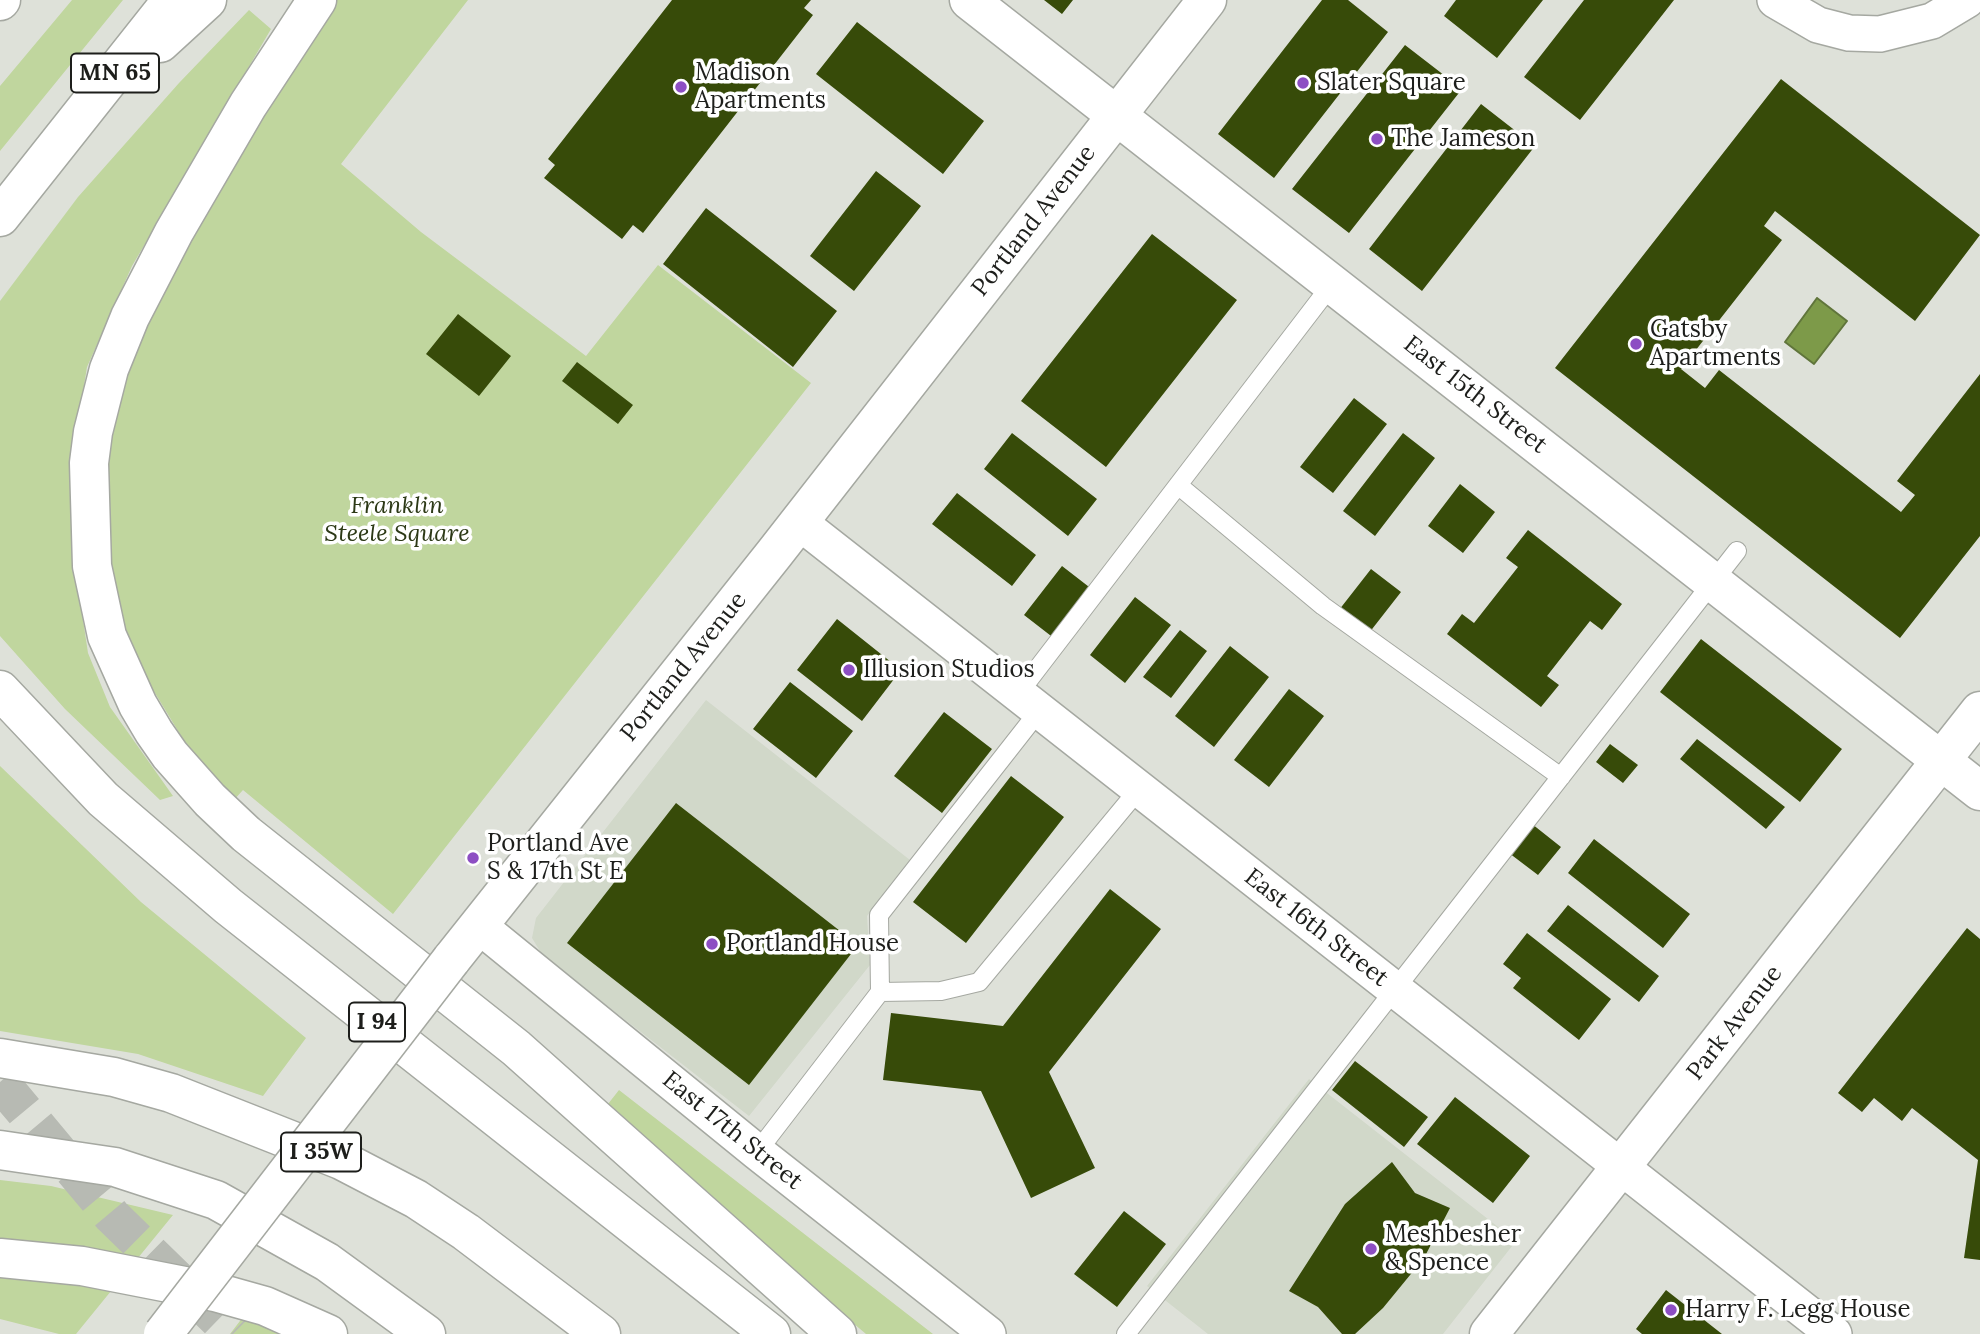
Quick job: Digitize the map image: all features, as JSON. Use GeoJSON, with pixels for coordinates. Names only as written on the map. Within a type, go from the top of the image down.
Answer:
{"type":"FeatureCollection","features":[{"type":"Feature","properties":{"kind":"main road","name":"MN 65"},"geometry":{"type":"LineString","coordinates":[[0,217],[172,0]]}},
{"type":"Feature","properties":{"kind":"main road"},"geometry":{"type":"LineString","coordinates":[[57,146],[106,94],[207,0]]}},
{"type":"Feature","properties":{"kind":"main road"},"geometry":{"type":"LineString","coordinates":[[317,0],[248,105],[173,232],[130,317],[109,369],[93,432],[89,474],[93,566],[107,636],[138,705],[154,732],[210,800],[246,834],[516,1048],[838,1334]]}},
{"type":"Feature","properties":{"kind":"main road","name":"East 15th Street"},"geometry":{"type":"LineString","coordinates":[[969,0],[1980,791]]}},
{"type":"Feature","properties":{"kind":"main road","name":"Portland Avenue"},"geometry":{"type":"LineString","coordinates":[[163,1334],[478,925],[799,522],[1207,0]]}},
{"type":"Feature","properties":{"kind":"main road","name":"I 94"},"geometry":{"type":"LineString","coordinates":[[0,690],[103,799],[228,906],[771,1334]]}},
{"type":"Feature","properties":{"kind":"main road","name":"Park Avenue"},"geometry":{"type":"LineString","coordinates":[[1489,1334],[1980,711]]}},
{"type":"Feature","properties":{"kind":"main road","name":"I 35W"},"geometry":{"type":"LineString","coordinates":[[0,1058],[102,1075],[171,1093],[341,1160],[416,1199],[466,1231],[601,1334]]}},
{"type":"Feature","properties":{"kind":"main road"},"geometry":{"type":"LineString","coordinates":[[0,1150],[115,1167],[216,1200],[327,1262],[426,1334]]}},
{"type":"Feature","properties":{"kind":"main road"},"geometry":{"type":"LineString","coordinates":[[0,1258],[82,1266],[215,1292],[265,1306],[328,1334]]}},
{"type":"Feature","properties":{"kind":"street"},"geometry":{"type":"LineString","coordinates":[[1775,0],[1818,25],[1849,33],[1880,34],[1932,21],[1967,0]]}},
{"type":"Feature","properties":{"kind":"street","name":"East 16th Street"},"geometry":{"type":"LineString","coordinates":[[799,522],[1834,1334]]}},
{"type":"Feature","properties":{"kind":"street","name":"East 17th Street"},"geometry":{"type":"LineString","coordinates":[[478,925],[757,1152],[988,1334]]}},
{"type":"Feature","properties":{"kind":"lane"},"geometry":{"type":"LineString","coordinates":[[757,1152],[880,992],[878,915],[1178,485],[1332,284]]}},
{"type":"Feature","properties":{"kind":"lane"},"geometry":{"type":"LineString","coordinates":[[1178,485],[1323,606],[1561,777]]}},
{"type":"Feature","properties":{"kind":"lane"},"geometry":{"type":"LineString","coordinates":[[1126,1334],[1737,551]]}},
{"type":"Feature","properties":{"kind":"lane"},"geometry":{"type":"LineString","coordinates":[[880,992],[941,991],[979,982],[1139,789]]}},
{"type":"Feature","properties":{"kind":"shaded area"},"geometry":{"type":"Polygon","coordinates":[[[1817,298],[1847,321],[1814,364],[1785,342],[1817,298]]]}},
{"type":"Feature","properties":{"kind":"shaded area"},"geometry":{"type":"Polygon","coordinates":[[[706,700],[910,860],[867,916],[870,965],[749,1116],[543,956],[532,938],[536,918],[706,700]]]}},
{"type":"Feature","properties":{"kind":"shaded area"},"geometry":{"type":"Polygon","coordinates":[[[1309,1079],[1516,1241],[1443,1334],[1208,1334],[1147,1286],[1309,1079]]]}},
{"type":"Feature","properties":{"kind":"green space"},"geometry":{"type":"Polygon","coordinates":[[[72,0],[123,0],[0,151],[0,86],[72,0]]]}},
{"type":"Feature","properties":{"kind":"green space","name":"Franklin Steele Square"},"geometry":{"type":"Polygon","coordinates":[[[334,0],[468,0],[341,164],[421,232],[586,356],[658,265],[811,383],[393,914],[243,790],[233,801],[189,749],[144,675],[127,635],[113,592],[102,489],[115,392],[160,283],[334,0]]]}},
{"type":"Feature","properties":{"kind":"green space"},"geometry":{"type":"Polygon","coordinates":[[[249,10],[271,29],[132,266],[87,367],[70,474],[74,559],[88,653],[110,707],[173,796],[160,800],[65,709],[0,636],[0,301],[78,197],[179,83],[249,10]]]}},
{"type":"Feature","properties":{"kind":"green space"},"geometry":{"type":"Polygon","coordinates":[[[0,766],[141,902],[306,1038],[263,1096],[138,1054],[0,1031],[0,766]]]}},
{"type":"Feature","properties":{"kind":"green space"},"geometry":{"type":"Polygon","coordinates":[[[619,1090],[933,1334],[866,1334],[802,1280],[608,1104],[619,1090]]]}},
{"type":"Feature","properties":{"kind":"green space"},"geometry":{"type":"Polygon","coordinates":[[[0,1180],[51,1186],[173,1215],[76,1334],[59,1334],[0,1319],[0,1180]]]}},
{"type":"Feature","properties":{"kind":"green space"},"geometry":{"type":"Polygon","coordinates":[[[246,1313],[298,1334],[230,1334],[246,1313]]]}},
{"type":"Feature","properties":{"kind":"building","name":"Madison Apartments"},"geometry":{"type":"Polygon","coordinates":[[[672,0],[811,0],[804,8],[813,15],[643,233],[633,225],[622,239],[544,178],[555,165],[548,159],[672,0]]]}},
{"type":"Feature","properties":{"kind":"building"},"geometry":{"type":"Polygon","coordinates":[[[1044,0],[1073,0],[1062,14],[1044,0]]]}},
{"type":"Feature","properties":{"kind":"building","name":"Slater Square"},"geometry":{"type":"Polygon","coordinates":[[[1322,0],[1348,0],[1388,32],[1274,178],[1218,134],[1322,0]]]}},
{"type":"Feature","properties":{"kind":"building"},"geometry":{"type":"Polygon","coordinates":[[[1456,0],[1543,0],[1497,58],[1444,16],[1456,0]]]}},
{"type":"Feature","properties":{"kind":"building"},"geometry":{"type":"Polygon","coordinates":[[[1584,0],[1674,0],[1580,120],[1524,77],[1584,0]]]}},
{"type":"Feature","properties":{"kind":"building"},"geometry":{"type":"Polygon","coordinates":[[[857,22],[984,121],[943,174],[816,74],[857,22]]]}},
{"type":"Feature","properties":{"kind":"building","name":"The Jameson"},"geometry":{"type":"Polygon","coordinates":[[[1405,45],[1462,89],[1349,233],[1292,189],[1405,45]]]}},
{"type":"Feature","properties":{"kind":"building","name":"Gatsby Apartments"},"geometry":{"type":"Polygon","coordinates":[[[1781,79],[1980,235],[1915,321],[1775,211],[1764,226],[1782,240],[1681,369],[1705,388],[1719,370],[1901,512],[1915,495],[1897,481],[1980,374],[1980,536],[1900,638],[1555,368],[1781,79]]]}},
{"type":"Feature","properties":{"kind":"building"},"geometry":{"type":"Polygon","coordinates":[[[1481,104],[1535,146],[1422,291],[1369,249],[1481,104]]]}},
{"type":"Feature","properties":{"kind":"building"},"geometry":{"type":"Polygon","coordinates":[[[876,171],[921,206],[854,291],[810,256],[876,171]]]}},
{"type":"Feature","properties":{"kind":"building"},"geometry":{"type":"Polygon","coordinates":[[[706,208],[837,311],[793,367],[663,264],[706,208]]]}},
{"type":"Feature","properties":{"kind":"building"},"geometry":{"type":"Polygon","coordinates":[[[1152,234],[1237,300],[1106,467],[1021,401],[1152,234]]]}},
{"type":"Feature","properties":{"kind":"building"},"geometry":{"type":"Polygon","coordinates":[[[458,314],[511,356],[479,396],[426,354],[458,314]]]}},
{"type":"Feature","properties":{"kind":"building"},"geometry":{"type":"Polygon","coordinates":[[[577,362],[633,405],[618,424],[562,381],[577,362]]]}},
{"type":"Feature","properties":{"kind":"building"},"geometry":{"type":"Polygon","coordinates":[[[1354,398],[1387,424],[1333,493],[1300,467],[1354,398]]]}},
{"type":"Feature","properties":{"kind":"building"},"geometry":{"type":"Polygon","coordinates":[[[1012,433],[1097,499],[1068,536],[984,469],[1012,433]]]}},
{"type":"Feature","properties":{"kind":"building"},"geometry":{"type":"Polygon","coordinates":[[[1403,433],[1435,458],[1375,536],[1343,511],[1403,433]]]}},
{"type":"Feature","properties":{"kind":"building"},"geometry":{"type":"Polygon","coordinates":[[[1460,484],[1495,512],[1463,553],[1428,526],[1460,484]]]}},
{"type":"Feature","properties":{"kind":"building"},"geometry":{"type":"Polygon","coordinates":[[[957,493],[1036,555],[1012,586],[932,524],[957,493]]]}},
{"type":"Feature","properties":{"kind":"building"},"geometry":{"type":"Polygon","coordinates":[[[1528,530],[1622,604],[1602,630],[1590,621],[1547,676],[1559,685],[1541,707],[1447,634],[1462,614],[1474,623],[1518,567],[1506,558],[1528,530]]]}},
{"type":"Feature","properties":{"kind":"building"},"geometry":{"type":"Polygon","coordinates":[[[1062,566],[1093,590],[1055,639],[1024,615],[1062,566]]]}},
{"type":"Feature","properties":{"kind":"building"},"geometry":{"type":"Polygon","coordinates":[[[1371,569],[1401,592],[1369,633],[1339,610],[1371,569]]]}},
{"type":"Feature","properties":{"kind":"building"},"geometry":{"type":"Polygon","coordinates":[[[1135,597],[1171,625],[1125,683],[1090,655],[1135,597]]]}},
{"type":"Feature","properties":{"kind":"building","name":"Illusion Studios"},"geometry":{"type":"Polygon","coordinates":[[[837,619],[901,670],[862,721],[797,670],[837,619]]]}},
{"type":"Feature","properties":{"kind":"building"},"geometry":{"type":"Polygon","coordinates":[[[1180,630],[1207,651],[1171,698],[1143,677],[1180,630]]]}},
{"type":"Feature","properties":{"kind":"building"},"geometry":{"type":"Polygon","coordinates":[[[1701,639],[1842,749],[1800,802],[1660,692],[1701,639]]]}},
{"type":"Feature","properties":{"kind":"building"},"geometry":{"type":"Polygon","coordinates":[[[1230,646],[1269,677],[1214,747],[1175,716],[1230,646]]]}},
{"type":"Feature","properties":{"kind":"building"},"geometry":{"type":"Polygon","coordinates":[[[790,682],[853,731],[816,778],[753,729],[790,682]]]}},
{"type":"Feature","properties":{"kind":"building"},"geometry":{"type":"Polygon","coordinates":[[[1289,689],[1324,716],[1269,787],[1234,760],[1289,689]]]}},
{"type":"Feature","properties":{"kind":"building"},"geometry":{"type":"Polygon","coordinates":[[[944,712],[992,749],[942,813],[894,776],[944,712]]]}},
{"type":"Feature","properties":{"kind":"building"},"geometry":{"type":"Polygon","coordinates":[[[1697,739],[1785,807],[1766,829],[1680,759],[1697,739]]]}},
{"type":"Feature","properties":{"kind":"building"},"geometry":{"type":"Polygon","coordinates":[[[1610,744],[1638,765],[1623,783],[1596,762],[1610,744]]]}},
{"type":"Feature","properties":{"kind":"building"},"geometry":{"type":"Polygon","coordinates":[[[1011,776],[1064,817],[966,943],[913,902],[1011,776]]]}},
{"type":"Feature","properties":{"kind":"building","name":"Portland House"},"geometry":{"type":"Polygon","coordinates":[[[676,803],[858,945],[749,1085],[567,943],[676,803]]]}},
{"type":"Feature","properties":{"kind":"building"},"geometry":{"type":"Polygon","coordinates":[[[1532,824],[1561,847],[1538,875],[1509,853],[1532,824]]]}},
{"type":"Feature","properties":{"kind":"building"},"geometry":{"type":"Polygon","coordinates":[[[1594,839],[1690,914],[1663,948],[1568,873],[1594,839]]]}},
{"type":"Feature","properties":{"kind":"building"},"geometry":{"type":"Polygon","coordinates":[[[1110,889],[1161,929],[1049,1072],[1095,1168],[1031,1198],[981,1091],[883,1080],[891,1013],[1003,1026],[1110,889]]]}},
{"type":"Feature","properties":{"kind":"building"},"geometry":{"type":"Polygon","coordinates":[[[1568,905],[1659,976],[1639,1002],[1547,931],[1568,905]]]}},
{"type":"Feature","properties":{"kind":"building"},"geometry":{"type":"Polygon","coordinates":[[[1967,928],[1980,939],[1980,1260],[1964,1258],[1978,1160],[1912,1108],[1902,1121],[1874,1098],[1862,1112],[1838,1093],[1967,928]]]}},
{"type":"Feature","properties":{"kind":"building"},"geometry":{"type":"Polygon","coordinates":[[[1527,933],[1611,999],[1579,1040],[1513,988],[1521,978],[1503,964],[1527,933]]]}},
{"type":"Feature","properties":{"kind":"building"},"geometry":{"type":"Polygon","coordinates":[[[1355,1061],[1428,1117],[1404,1147],[1332,1090],[1355,1061]]]}},
{"type":"Feature","properties":{"kind":"building"},"geometry":{"type":"Polygon","coordinates":[[[1455,1097],[1530,1156],[1493,1203],[1417,1144],[1455,1097]]]}},
{"type":"Feature","properties":{"kind":"building","name":"Meshbesher & Spence"},"geometry":{"type":"Polygon","coordinates":[[[1392,1162],[1415,1193],[1450,1208],[1424,1258],[1383,1308],[1355,1334],[1342,1334],[1318,1307],[1289,1291],[1345,1204],[1392,1162]]]}},
{"type":"Feature","properties":{"kind":"building"},"geometry":{"type":"Polygon","coordinates":[[[1124,1211],[1166,1244],[1117,1307],[1074,1274],[1124,1211]]]}},
{"type":"Feature","properties":{"kind":"building","name":"Harry F. Legg House"},"geometry":{"type":"Polygon","coordinates":[[[1666,1290],[1722,1334],[1642,1334],[1636,1329],[1666,1290]]]}},
{"type":"Feature","properties":{"kind":"tunnel"},"geometry":{"type":"LineString","coordinates":[[0,1082],[112,1216],[233,1334]]}},
{"type":"Feature","properties":{"kind":"place","name":"Slater Square"},"geometry":{"type":"Point","coordinates":[1303,83]}},
{"type":"Feature","properties":{"kind":"place","name":"Madison Apartments"},"geometry":{"type":"Point","coordinates":[681,87]}},
{"type":"Feature","properties":{"kind":"place","name":"The Jameson"},"geometry":{"type":"Point","coordinates":[1377,139]}},
{"type":"Feature","properties":{"kind":"place","name":"Gatsby Apartments"},"geometry":{"type":"Point","coordinates":[1636,344]}},
{"type":"Feature","properties":{"kind":"place","name":"Illusion Studios"},"geometry":{"type":"Point","coordinates":[849,670]}},
{"type":"Feature","properties":{"kind":"place","name":"Portland Ave S & 17th St E"},"geometry":{"type":"Point","coordinates":[473,858]}},
{"type":"Feature","properties":{"kind":"place","name":"Portland House"},"geometry":{"type":"Point","coordinates":[712,944]}},
{"type":"Feature","properties":{"kind":"place","name":"Meshbesher & Spence"},"geometry":{"type":"Point","coordinates":[1371,1249]}},
{"type":"Feature","properties":{"kind":"place","name":"Harry F. Legg House"},"geometry":{"type":"Point","coordinates":[1671,1310]}}]}
